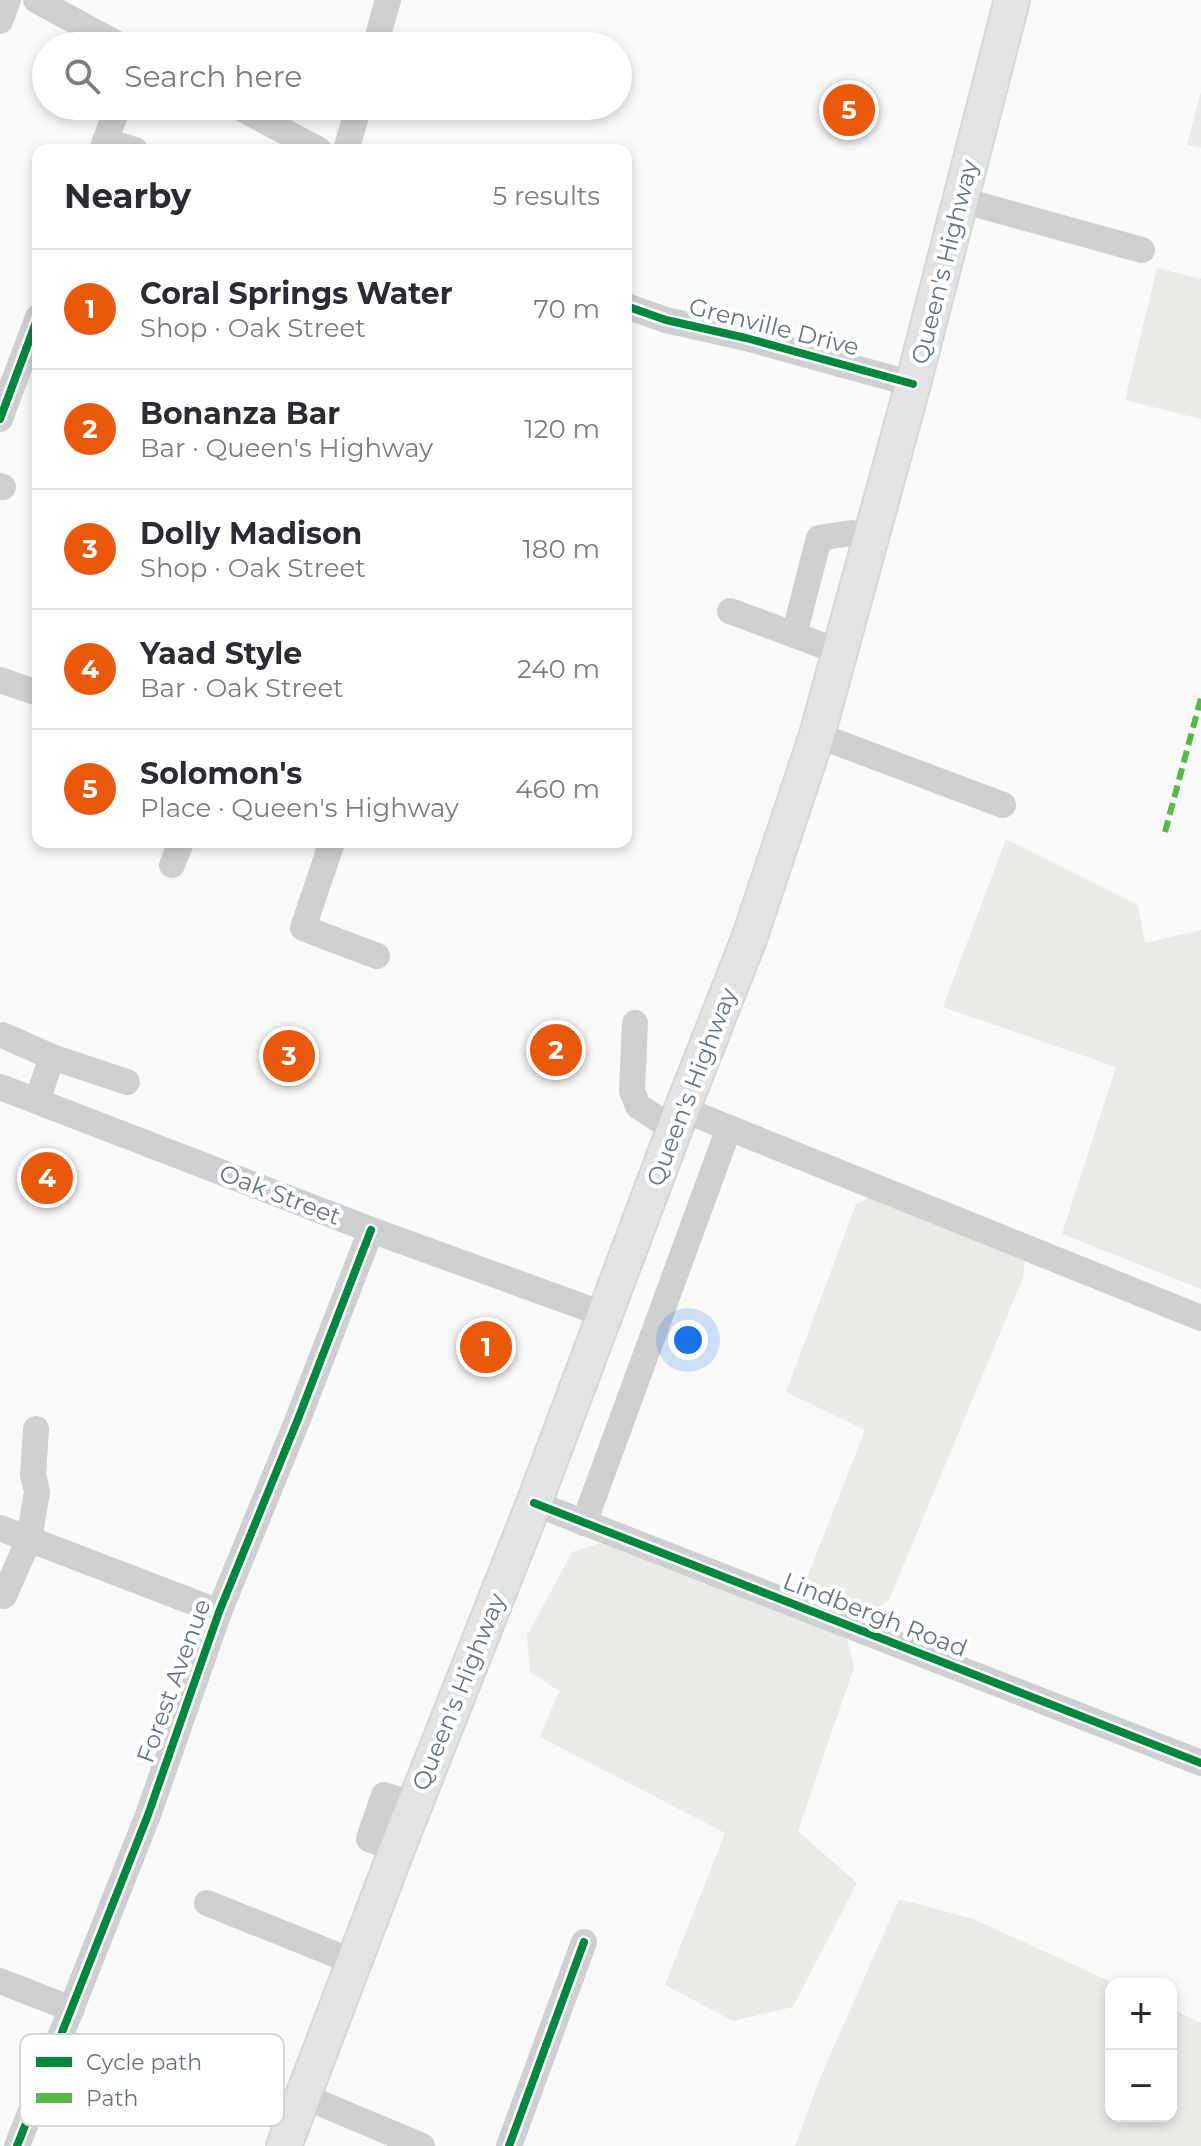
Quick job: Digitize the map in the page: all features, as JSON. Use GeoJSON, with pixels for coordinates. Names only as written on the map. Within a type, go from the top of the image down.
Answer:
{"type":"FeatureCollection","features":[{"type":"Feature","properties":{"kind":"main road","name":"Queen's Highway"},"geometry":{"type":"LineString","coordinates":[[284,2146],[749,939],[817,735],[913,384],[1012,0]]}},
{"type":"Feature","properties":{"kind":"street"},"geometry":{"type":"LineString","coordinates":[[0,21],[8,0]]}},
{"type":"Feature","properties":{"kind":"street"},"geometry":{"type":"LineString","coordinates":[[36,0],[95,32]]}},
{"type":"Feature","properties":{"kind":"street"},"geometry":{"type":"LineString","coordinates":[[379,32],[388,0]]}},
{"type":"Feature","properties":{"kind":"street"},"geometry":{"type":"LineString","coordinates":[[103,144],[113,120]]}},
{"type":"Feature","properties":{"kind":"street"},"geometry":{"type":"LineString","coordinates":[[263,120],[308,144]]}},
{"type":"Feature","properties":{"kind":"street"},"geometry":{"type":"LineString","coordinates":[[348,144],[355,120]]}},
{"type":"Feature","properties":{"kind":"street"},"geometry":{"type":"LineString","coordinates":[[961,200],[1142,250]]}},
{"type":"Feature","properties":{"kind":"street","name":"Grenville Drive"},"geometry":{"type":"LineString","coordinates":[[632,308],[666,320],[746,338],[913,384]]}},
{"type":"Feature","properties":{"kind":"street"},"geometry":{"type":"LineString","coordinates":[[0,419],[32,333]]}},
{"type":"Feature","properties":{"kind":"street"},"geometry":{"type":"LineString","coordinates":[[794,635],[819,538],[851,533],[871,537]]}},
{"type":"Feature","properties":{"kind":"street"},"geometry":{"type":"LineString","coordinates":[[730,611],[840,652]]}},
{"type":"Feature","properties":{"kind":"street"},"geometry":{"type":"LineString","coordinates":[[0,680],[32,691]]}},
{"type":"Feature","properties":{"kind":"street"},"geometry":{"type":"LineString","coordinates":[[817,735],[1003,805]]}},
{"type":"Feature","properties":{"kind":"street"},"geometry":{"type":"LineString","coordinates":[[330,848],[303,928],[377,956]]}},
{"type":"Feature","properties":{"kind":"street"},"geometry":{"type":"LineString","coordinates":[[635,1023],[632,1091],[638,1106],[678,1120],[729,1128],[1201,1318]]}},
{"type":"Feature","properties":{"kind":"street"},"geometry":{"type":"LineString","coordinates":[[2,1035],[52,1057],[127,1082]]}},
{"type":"Feature","properties":{"kind":"street"},"geometry":{"type":"LineString","coordinates":[[37,1101],[52,1057]]}},
{"type":"Feature","properties":{"kind":"street","name":"Oak Street"},"geometry":{"type":"LineString","coordinates":[[0,1087],[371,1230],[606,1315]]}},
{"type":"Feature","properties":{"kind":"street"},"geometry":{"type":"LineString","coordinates":[[584,1523],[729,1128]]}},
{"type":"Feature","properties":{"kind":"street","name":"Forest Avenue"},"geometry":{"type":"LineString","coordinates":[[62,2034],[148,1815],[219,1612],[371,1230]]}},
{"type":"Feature","properties":{"kind":"street"},"geometry":{"type":"LineString","coordinates":[[0,1594],[4,1596],[29,1539],[37,1492],[33,1475],[36,1429]]}},
{"type":"Feature","properties":{"kind":"street","name":"Lindbergh Road"},"geometry":{"type":"LineString","coordinates":[[534,1503],[1201,1763]]}},
{"type":"Feature","properties":{"kind":"street"},"geometry":{"type":"LineString","coordinates":[[0,1528],[219,1612]]}},
{"type":"Feature","properties":{"kind":"street"},"geometry":{"type":"LineString","coordinates":[[207,1903],[354,1962]]}},
{"type":"Feature","properties":{"kind":"street"},"geometry":{"type":"LineString","coordinates":[[509,2146],[584,1942]]}},
{"type":"Feature","properties":{"kind":"street"},"geometry":{"type":"LineString","coordinates":[[0,1981],[72,2009]]}},
{"type":"Feature","properties":{"kind":"street"},"geometry":{"type":"LineString","coordinates":[[303,2096],[422,2146]]}},
{"type":"Feature","properties":{"kind":"street","name":"Forest Avenue"},"geometry":{"type":"LineString","coordinates":[[17,2146],[25,2126]]}},
{"type":"Feature","properties":{"kind":"shaded area"},"geometry":{"type":"Polygon","coordinates":[[[1201,91],[1201,148],[1187,145],[1201,91]]]}},
{"type":"Feature","properties":{"kind":"shaded area"},"geometry":{"type":"Polygon","coordinates":[[[1157,268],[1201,279],[1201,419],[1125,400],[1157,268]]]}},
{"type":"Feature","properties":{"kind":"shaded area"},"geometry":{"type":"Polygon","coordinates":[[[1006,839],[1138,905],[1145,943],[1201,930],[1201,1289],[1062,1234],[1116,1067],[943,1007],[1006,839]]]}},
{"type":"Feature","properties":{"kind":"shaded area"},"geometry":{"type":"Polygon","coordinates":[[[873,1196],[1025,1260],[1023,1278],[889,1600],[866,1615],[801,1593],[865,1430],[786,1392],[856,1204],[873,1196]]]}},
{"type":"Feature","properties":{"kind":"shaded area"},"geometry":{"type":"Polygon","coordinates":[[[600,1543],[847,1638],[854,1667],[798,1831],[857,1883],[793,2007],[733,2021],[665,1985],[725,1833],[540,1737],[559,1691],[530,1672],[527,1636],[572,1552],[600,1543]]]}},
{"type":"Feature","properties":{"kind":"shaded area"},"geometry":{"type":"Polygon","coordinates":[[[899,1899],[973,1919],[1105,1979],[1105,2122],[1177,2122],[1177,2012],[1201,2023],[1201,2146],[795,2146],[820,2078],[899,1899]]]}},
{"type":"Feature","properties":{"kind":"marked path"},"geometry":{"type":"LineString","coordinates":[[1165,832],[1201,698]]}},
{"type":"Feature","properties":{"kind":"cycle path"},"geometry":{"type":"LineString","coordinates":[[632,308],[666,320],[746,338],[913,384]]}},
{"type":"Feature","properties":{"kind":"cycle path"},"geometry":{"type":"LineString","coordinates":[[0,419],[32,333]]}},
{"type":"Feature","properties":{"kind":"cycle path"},"geometry":{"type":"LineString","coordinates":[[61,2034],[148,1815],[219,1612],[371,1230]]}},
{"type":"Feature","properties":{"kind":"cycle path"},"geometry":{"type":"LineString","coordinates":[[534,1503],[1201,1763]]}},
{"type":"Feature","properties":{"kind":"cycle path"},"geometry":{"type":"LineString","coordinates":[[509,2146],[584,1942]]}},
{"type":"Feature","properties":{"kind":"cycle path"},"geometry":{"type":"LineString","coordinates":[[17,2146],[25,2126]]}},
{"type":"Feature","properties":{"kind":"place","name":"Solomon's"},"geometry":{"type":"Point","coordinates":[849,110]}},
{"type":"Feature","properties":{"kind":"place","name":"Bonanza Bar"},"geometry":{"type":"Point","coordinates":[556,1050]}},
{"type":"Feature","properties":{"kind":"place","name":"Dolly Madison"},"geometry":{"type":"Point","coordinates":[289,1056]}},
{"type":"Feature","properties":{"kind":"place","name":"Yaad Style"},"geometry":{"type":"Point","coordinates":[47,1178]}},
{"type":"Feature","properties":{"kind":"place","name":"Coral Springs Water"},"geometry":{"type":"Point","coordinates":[486,1347]}}]}
